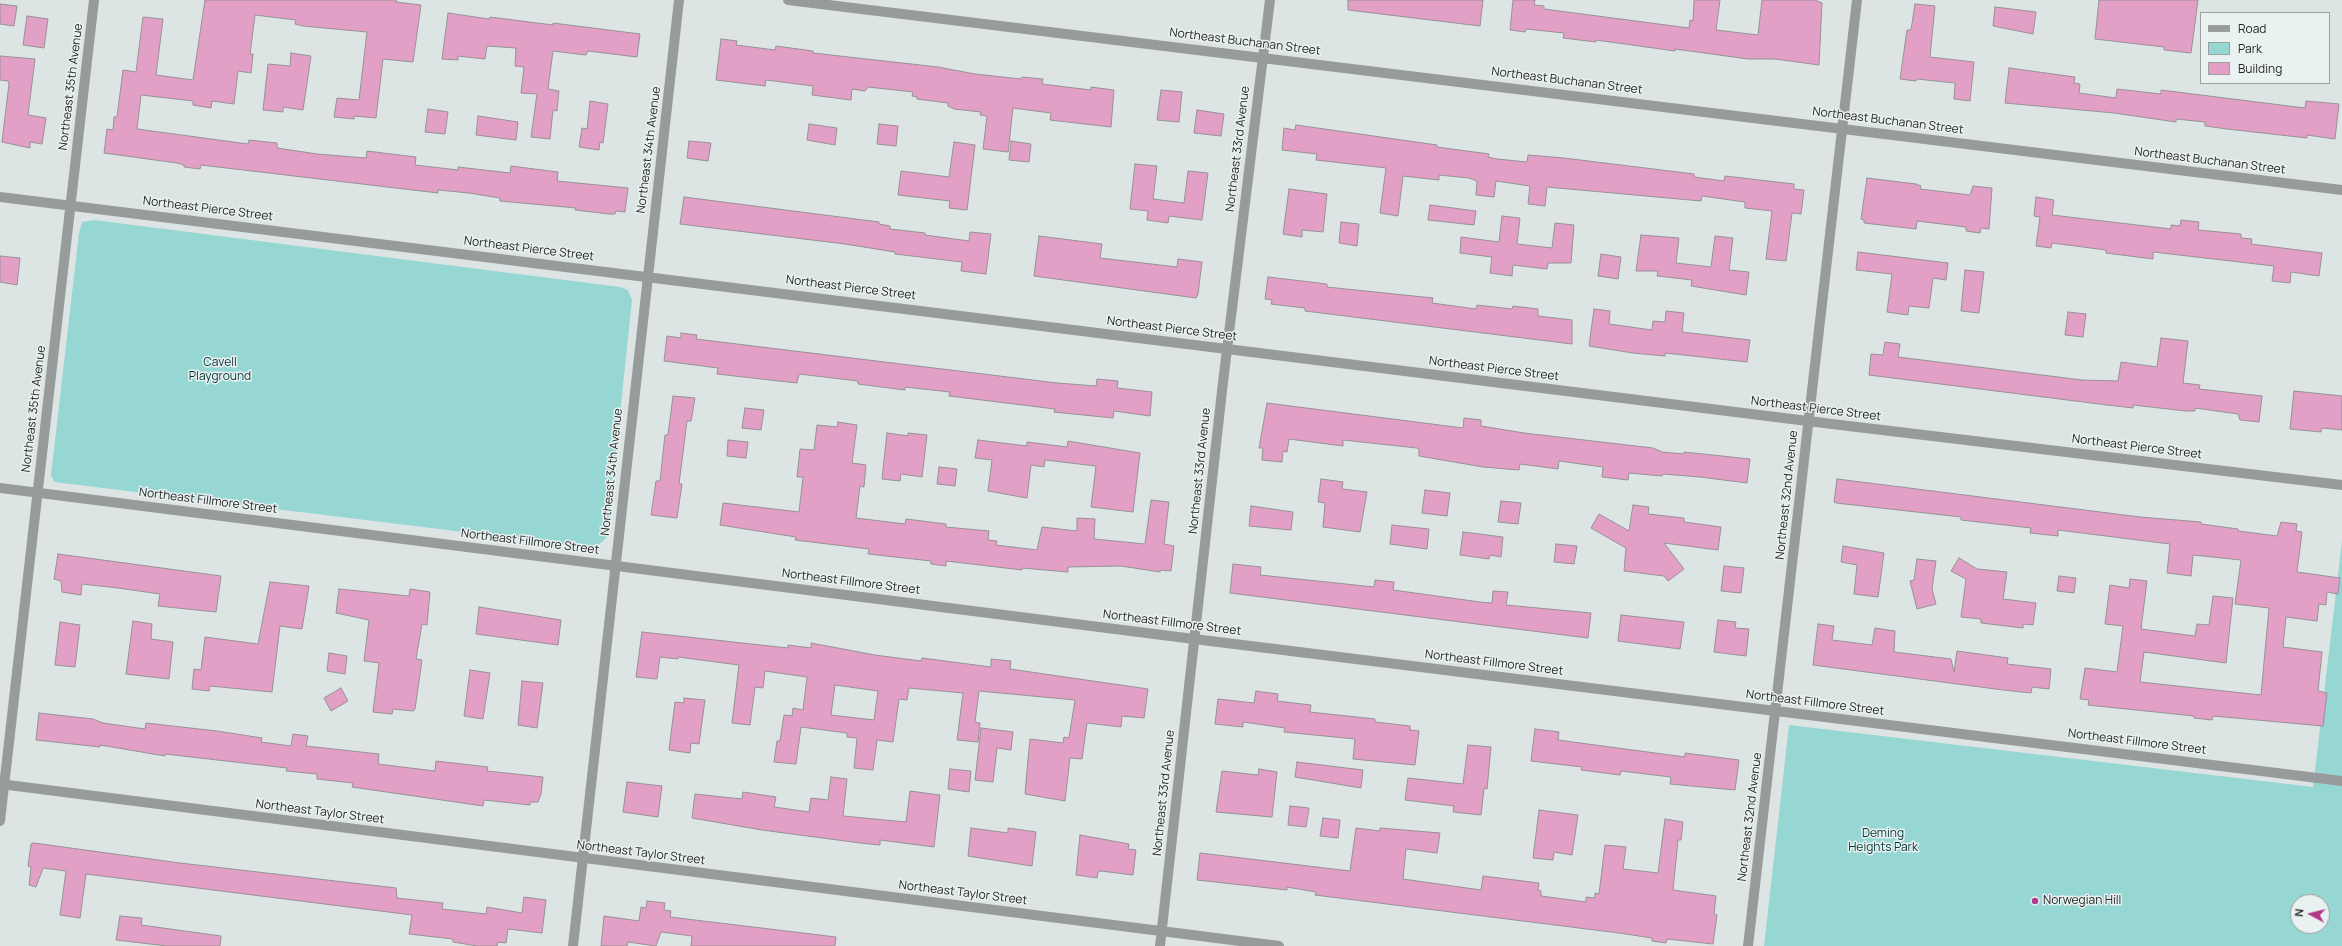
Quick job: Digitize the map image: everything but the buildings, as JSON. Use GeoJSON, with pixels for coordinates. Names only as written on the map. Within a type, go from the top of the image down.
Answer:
{"type":"FeatureCollection","features":[{"type":"Feature","properties":{"kind":"street","name":"Northeast 35th Avenue"},"geometry":{"type":"LineString","coordinates":[[0,821],[2,784],[38,493],[94,0]]}},
{"type":"Feature","properties":{"kind":"street","name":"Northeast 34th Avenue"},"geometry":{"type":"LineString","coordinates":[[572,946],[679,0]]}},
{"type":"Feature","properties":{"kind":"street","name":"Northeast Buchanan Street"},"geometry":{"type":"LineString","coordinates":[[788,0],[2342,190]]}},
{"type":"Feature","properties":{"kind":"street","name":"Northeast 33rd Avenue"},"geometry":{"type":"LineString","coordinates":[[1160,946],[1194,639],[1270,0]]}},
{"type":"Feature","properties":{"kind":"street","name":"Northeast 32nd Avenue"},"geometry":{"type":"LineString","coordinates":[[1748,946],[1857,0]]}},
{"type":"Feature","properties":{"kind":"street","name":"Northeast Pierce Street"},"geometry":{"type":"LineString","coordinates":[[0,196],[1808,421],[2342,485]]}},
{"type":"Feature","properties":{"kind":"street","name":"Northeast Fillmore Street"},"geometry":{"type":"LineString","coordinates":[[0,488],[1775,712],[2342,781]]}},
{"type":"Feature","properties":{"kind":"street","name":"Northeast Taylor Street"},"geometry":{"type":"LineString","coordinates":[[2,784],[582,859],[1279,946]]}},
{"type":"Feature","properties":{"kind":"green space","name":"Cavell Playground"},"geometry":{"type":"Polygon","coordinates":[[[94,220],[620,287],[628,290],[632,300],[607,537],[595,548],[54,482],[51,475],[79,233],[82,222],[94,220]]]}},
{"type":"Feature","properties":{"kind":"green space","name":"Deming Heights Park"},"geometry":{"type":"Polygon","coordinates":[[[2342,541],[2342,946],[1764,946],[1789,725],[2313,787],[2342,541]]]}},
{"type":"Feature","properties":{"kind":"place","name":"Norwegian Hill"},"geometry":{"type":"Point","coordinates":[2035,901]}}]}
